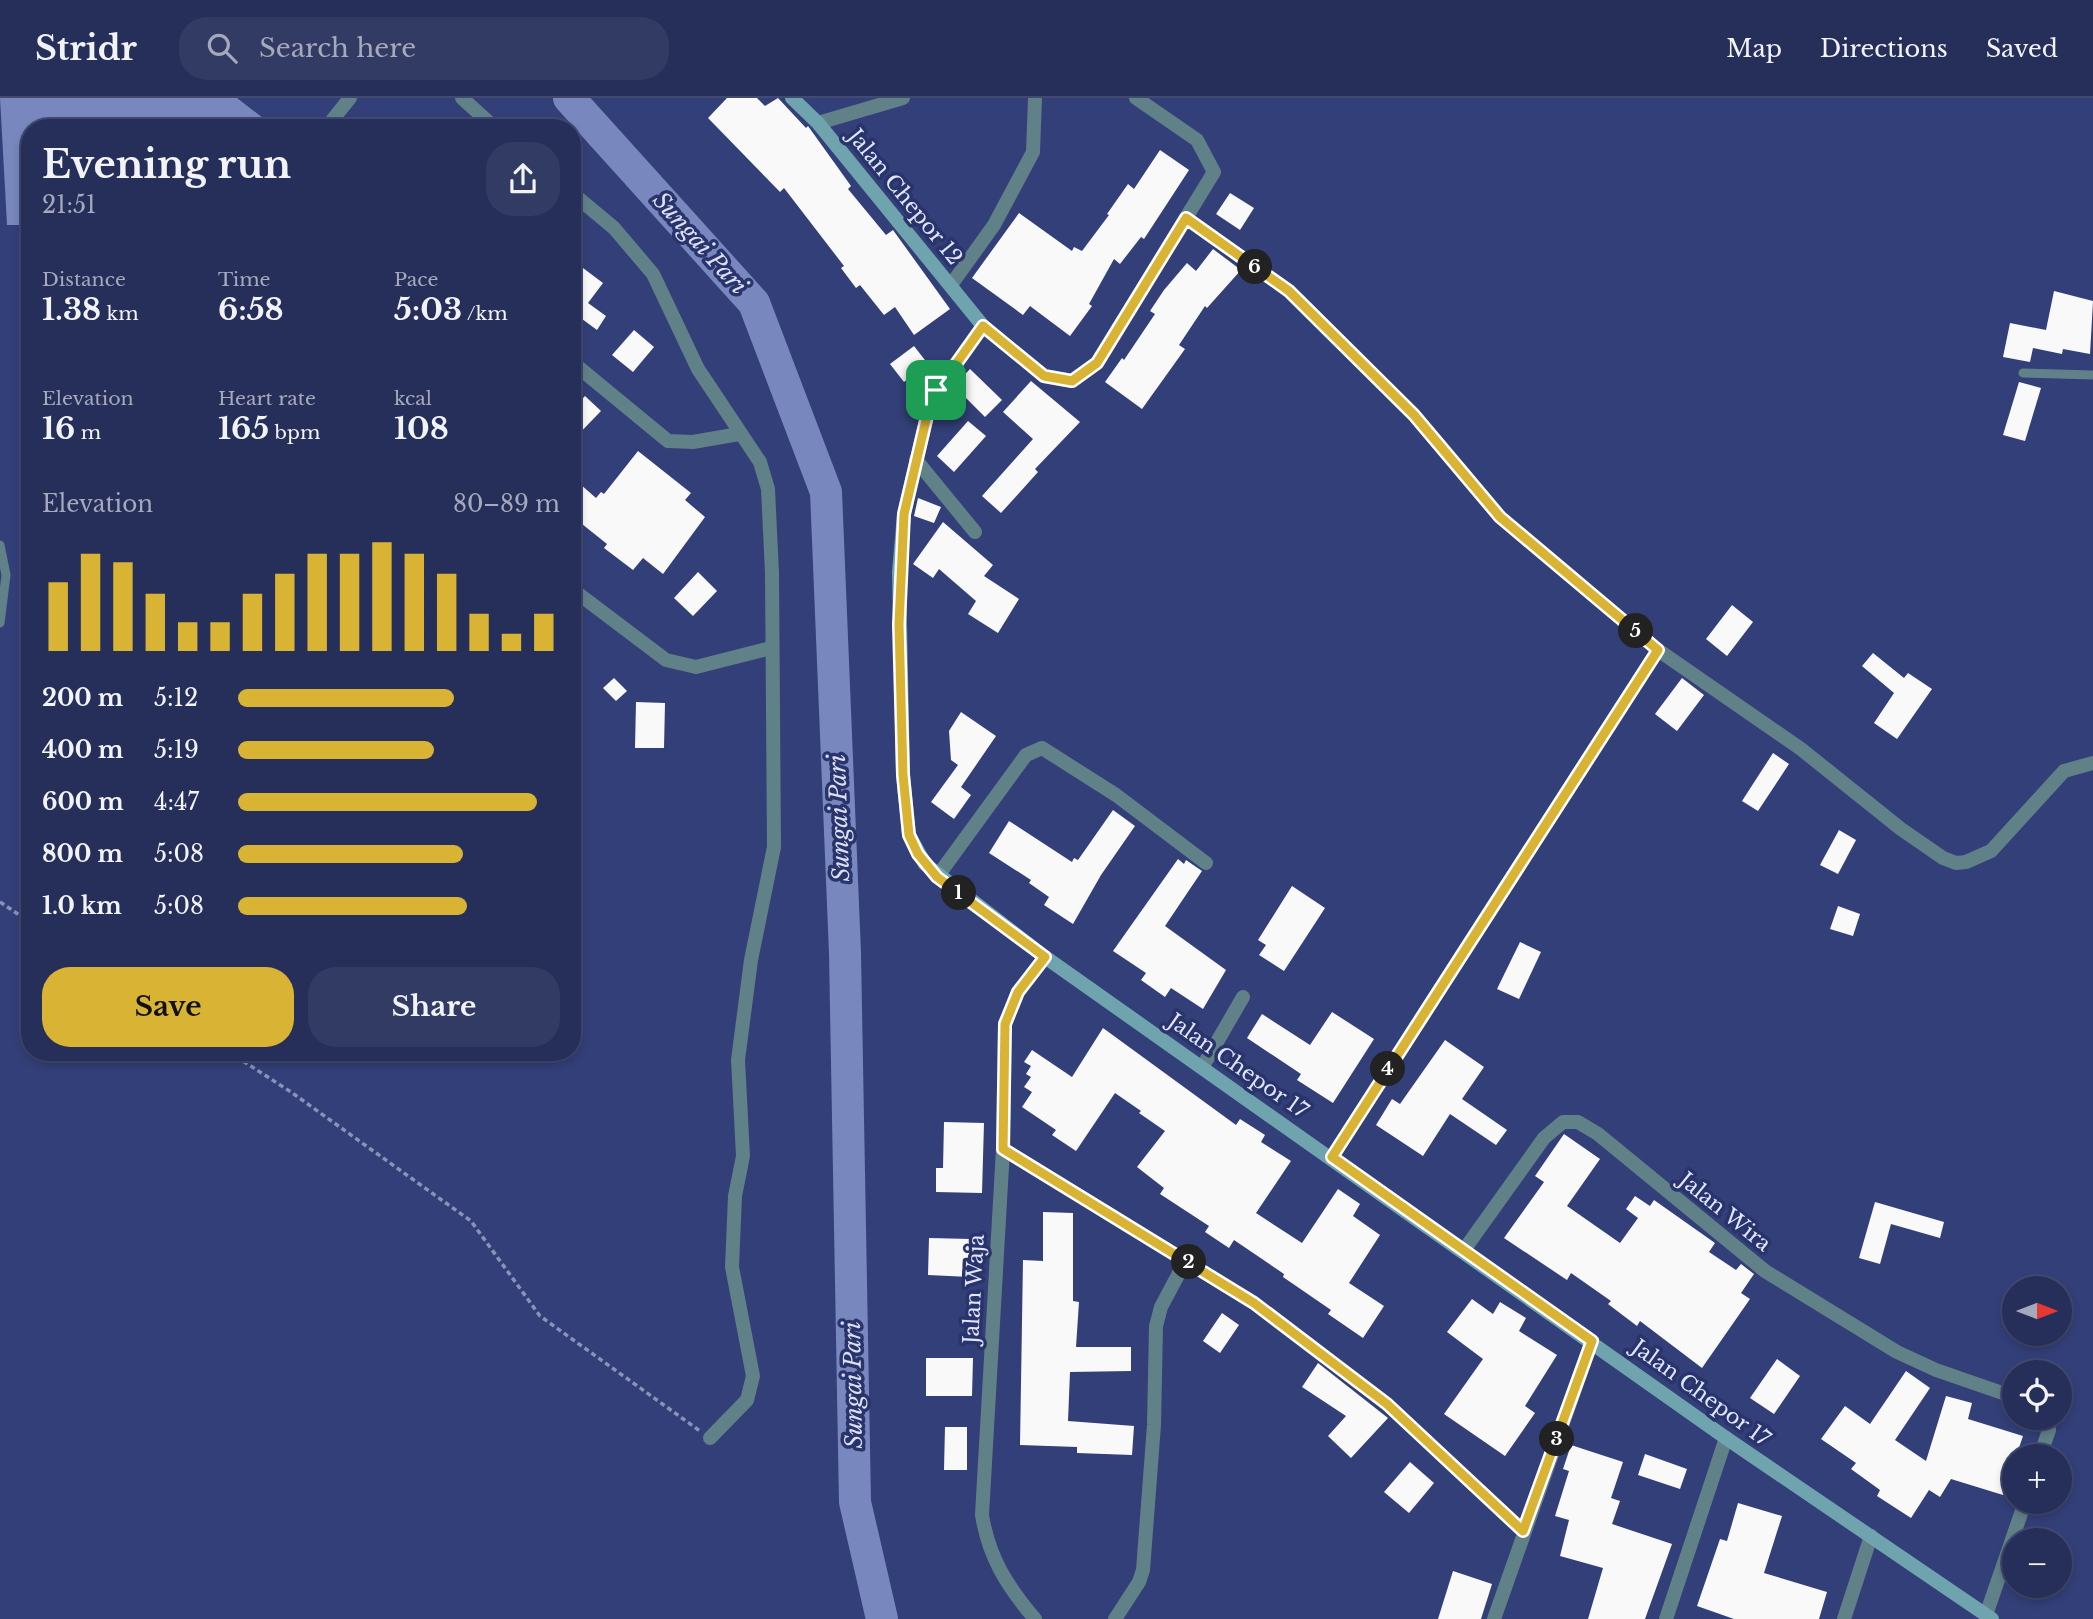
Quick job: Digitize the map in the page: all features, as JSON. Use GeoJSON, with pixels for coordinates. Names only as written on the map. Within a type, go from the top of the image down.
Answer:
{"type":"FeatureCollection","features":[{"type":"Feature","properties":{"kind":"street"},"geometry":{"type":"LineString","coordinates":[[333,119],[350,98]]}},
{"type":"Feature","properties":{"kind":"street"},"geometry":{"type":"LineString","coordinates":[[462,98],[485,119]]}},
{"type":"Feature","properties":{"kind":"street","name":"Jalan Chepor 12"},"geometry":{"type":"LineString","coordinates":[[792,98],[818,123],[983,326]]}},
{"type":"Feature","properties":{"kind":"street"},"geometry":{"type":"LineString","coordinates":[[818,123],[903,98]]}},
{"type":"Feature","properties":{"kind":"street"},"geometry":{"type":"LineString","coordinates":[[951,285],[994,225],[1034,152],[1035,98]]}},
{"type":"Feature","properties":{"kind":"street"},"geometry":{"type":"LineString","coordinates":[[983,326],[1044,376],[1072,381],[1097,363],[1214,172],[1197,140],[1136,98]]}},
{"type":"Feature","properties":{"kind":"street"},"geometry":{"type":"LineString","coordinates":[[581,200],[614,228],[653,274],[698,369],[760,462],[768,489],[772,539],[774,848],[751,960],[738,1060],[743,1156],[735,1196],[732,1267],[733,1285],[747,1329],[753,1376],[747,1400],[710,1438]]}},
{"type":"Feature","properties":{"kind":"street"},"geometry":{"type":"LineString","coordinates":[[1186,218],[1289,291],[1414,415],[1500,517],[1658,650],[1801,749],[1900,829],[1956,863],[1977,860],[1991,851],[2064,771],[2093,763]]}},
{"type":"Feature","properties":{"kind":"street","name":"Jalan Chepor 17"},"geometry":{"type":"LineString","coordinates":[[983,326],[936,390],[904,514],[899,572],[903,775],[909,835],[918,854],[937,877],[1045,957],[1464,1250],[1726,1438],[1989,1617]]}},
{"type":"Feature","properties":{"kind":"street"},"geometry":{"type":"LineString","coordinates":[[581,370],[668,442],[693,442],[739,434]]}},
{"type":"Feature","properties":{"kind":"street"},"geometry":{"type":"LineString","coordinates":[[916,460],[975,532]]}},
{"type":"Feature","properties":{"kind":"street"},"geometry":{"type":"LineString","coordinates":[[581,596],[666,660],[696,667],[771,648]]}},
{"type":"Feature","properties":{"kind":"street"},"geometry":{"type":"LineString","coordinates":[[1332,1157],[1658,650]]}},
{"type":"Feature","properties":{"kind":"street"},"geometry":{"type":"LineString","coordinates":[[937,877],[1026,755],[1037,748],[1049,749],[1206,863]]}},
{"type":"Feature","properties":{"kind":"street","name":"Jalan Waja"},"geometry":{"type":"LineString","coordinates":[[1035,1619],[998,1571],[987,1545],[982,1515],[1003,1149],[1005,1024],[1018,992],[1045,957]]}},
{"type":"Feature","properties":{"kind":"street"},"geometry":{"type":"LineString","coordinates":[[1203,1066],[1243,997]]}},
{"type":"Feature","properties":{"kind":"street","name":"Jalan Wira"},"geometry":{"type":"LineString","coordinates":[[1464,1250],[1544,1138],[1563,1122],[1578,1122],[1598,1134],[1765,1271],[1897,1352],[1936,1370],[2002,1393]]}},
{"type":"Feature","properties":{"kind":"street"},"geometry":{"type":"LineString","coordinates":[[1003,1149],[1254,1303],[1387,1404],[1523,1531]]}},
{"type":"Feature","properties":{"kind":"street"},"geometry":{"type":"LineString","coordinates":[[1115,1619],[1139,1582],[1143,1570],[1154,1425],[1156,1326],[1161,1307],[1186,1261]]}},
{"type":"Feature","properties":{"kind":"street"},"geometry":{"type":"LineString","coordinates":[[1494,1619],[1592,1341]]}},
{"type":"Feature","properties":{"kind":"street"},"geometry":{"type":"LineString","coordinates":[[1667,1619],[1726,1438]]}},
{"type":"Feature","properties":{"kind":"street"},"geometry":{"type":"LineString","coordinates":[[1989,1617],[2021,1514]]}},
{"type":"Feature","properties":{"kind":"street"},"geometry":{"type":"LineString","coordinates":[[1844,1619],[1871,1536]]}},
{"type":"Feature","properties":{"kind":"lane"},"geometry":{"type":"LineString","coordinates":[[2023,373],[2093,375]]}},
{"type":"Feature","properties":{"kind":"lane"},"geometry":{"type":"LineString","coordinates":[[0,545],[6,575],[0,623]]}},
{"type":"Feature","properties":{"kind":"path"},"geometry":{"type":"LineString","coordinates":[[0,902],[21,916]]}},
{"type":"Feature","properties":{"kind":"path"},"geometry":{"type":"LineString","coordinates":[[242,1061],[471,1221],[540,1316],[710,1438]]}},
{"type":"Feature","properties":{"kind":"water"},"geometry":{"type":"Polygon","coordinates":[[[0,98],[237,98],[264,119],[21,119],[21,225],[7,225],[0,98]]]}},
{"type":"Feature","properties":{"kind":"building"},"geometry":{"type":"Polygon","coordinates":[[[727,98],[757,98],[765,106],[778,98],[806,128],[808,126],[851,186],[848,189],[886,235],[893,230],[950,309],[914,335],[895,307],[884,315],[860,285],[856,288],[841,268],[844,266],[784,188],[780,192],[708,118],[727,98]]]}},
{"type":"Feature","properties":{"kind":"building"},"geometry":{"type":"Polygon","coordinates":[[[1160,150],[1189,170],[1144,239],[1141,237],[1120,264],[1114,259],[1089,304],[1092,306],[1070,336],[1030,306],[1023,315],[972,278],[1019,213],[1072,251],[1074,247],[1082,251],[1128,184],[1134,189],[1160,150]]]}},
{"type":"Feature","properties":{"kind":"building"},"geometry":{"type":"Polygon","coordinates":[[[1230,193],[1254,208],[1240,230],[1216,214],[1230,193]]]}},
{"type":"Feature","properties":{"kind":"building"},"geometry":{"type":"Polygon","coordinates":[[[1213,249],[1241,270],[1207,308],[1205,306],[1179,345],[1185,349],[1142,409],[1105,382],[1122,358],[1124,360],[1155,314],[1150,311],[1164,290],[1187,263],[1196,271],[1213,249]]]}},
{"type":"Feature","properties":{"kind":"building"},"geometry":{"type":"Polygon","coordinates":[[[581,266],[603,283],[588,303],[606,316],[597,330],[581,318],[581,266]]]}},
{"type":"Feature","properties":{"kind":"building"},"geometry":{"type":"Polygon","coordinates":[[[2054,291],[2093,301],[2090,354],[2063,349],[2062,354],[2033,348],[2030,362],[2003,357],[2010,323],[2046,330],[2054,291]]]}},
{"type":"Feature","properties":{"kind":"building"},"geometry":{"type":"Polygon","coordinates":[[[634,330],[654,347],[633,372],[612,355],[634,330]]]}},
{"type":"Feature","properties":{"kind":"building"},"geometry":{"type":"Polygon","coordinates":[[[914,346],[928,364],[904,382],[890,364],[914,346]]]}},
{"type":"Feature","properties":{"kind":"building"},"geometry":{"type":"Polygon","coordinates":[[[970,369],[1002,400],[985,417],[954,386],[970,369]]]}},
{"type":"Feature","properties":{"kind":"building"},"geometry":{"type":"Polygon","coordinates":[[[1031,381],[1080,422],[1035,469],[1038,472],[1001,513],[982,496],[1033,439],[1003,412],[1031,381]]]}},
{"type":"Feature","properties":{"kind":"building"},"geometry":{"type":"Polygon","coordinates":[[[2019,382],[2041,388],[2025,441],[2003,435],[2019,382]]]}},
{"type":"Feature","properties":{"kind":"building"},"geometry":{"type":"Polygon","coordinates":[[[585,396],[601,411],[581,432],[581,400],[585,396]]]}},
{"type":"Feature","properties":{"kind":"building"},"geometry":{"type":"Polygon","coordinates":[[[968,421],[986,436],[954,472],[937,456],[968,421]]]}},
{"type":"Feature","properties":{"kind":"building"},"geometry":{"type":"Polygon","coordinates":[[[638,451],[691,493],[685,500],[705,517],[663,574],[643,558],[633,570],[604,548],[607,544],[581,523],[581,485],[596,498],[601,492],[604,494],[638,451]]]}},
{"type":"Feature","properties":{"kind":"building"},"geometry":{"type":"Polygon","coordinates":[[[918,498],[941,507],[934,523],[914,516],[918,498]]]}},
{"type":"Feature","properties":{"kind":"building"},"geometry":{"type":"Polygon","coordinates":[[[943,522],[993,565],[984,576],[1019,599],[998,633],[968,614],[976,601],[939,569],[933,578],[913,564],[943,522]]]}},
{"type":"Feature","properties":{"kind":"building"},"geometry":{"type":"Polygon","coordinates":[[[698,572],[717,591],[693,616],[674,598],[698,572]]]}},
{"type":"Feature","properties":{"kind":"building"},"geometry":{"type":"Polygon","coordinates":[[[1732,605],[1753,622],[1727,656],[1706,639],[1732,605]]]}},
{"type":"Feature","properties":{"kind":"building"},"geometry":{"type":"Polygon","coordinates":[[[1873,653],[1904,678],[1908,673],[1932,689],[1897,739],[1874,723],[1894,693],[1862,666],[1873,653]]]}},
{"type":"Feature","properties":{"kind":"building"},"geometry":{"type":"Polygon","coordinates":[[[614,678],[627,691],[616,701],[603,688],[614,678]]]}},
{"type":"Feature","properties":{"kind":"building"},"geometry":{"type":"Polygon","coordinates":[[[1682,678],[1704,695],[1677,731],[1655,714],[1682,678]]]}},
{"type":"Feature","properties":{"kind":"building"},"geometry":{"type":"Polygon","coordinates":[[[636,702],[665,703],[664,748],[635,748],[636,702]]]}},
{"type":"Feature","properties":{"kind":"building"},"geometry":{"type":"Polygon","coordinates":[[[961,712],[996,736],[961,787],[971,795],[954,819],[931,802],[958,765],[951,760],[949,731],[961,712]]]}},
{"type":"Feature","properties":{"kind":"building"},"geometry":{"type":"Polygon","coordinates":[[[1773,753],[1789,764],[1758,811],[1742,801],[1773,753]]]}},
{"type":"Feature","properties":{"kind":"building"},"geometry":{"type":"Polygon","coordinates":[[[1113,810],[1135,826],[1101,875],[1073,924],[1044,905],[1049,897],[1029,883],[1031,880],[989,853],[1009,821],[1072,862],[1074,858],[1078,860],[1113,810]]]}},
{"type":"Feature","properties":{"kind":"building"},"geometry":{"type":"Polygon","coordinates":[[[1839,830],[1856,840],[1838,874],[1820,865],[1839,830]]]}},
{"type":"Feature","properties":{"kind":"building"},"geometry":{"type":"Polygon","coordinates":[[[1178,859],[1184,864],[1186,860],[1202,871],[1165,926],[1226,970],[1203,1009],[1171,988],[1165,997],[1141,980],[1146,973],[1113,951],[1178,859]]]}},
{"type":"Feature","properties":{"kind":"building"},"geometry":{"type":"Polygon","coordinates":[[[1292,886],[1325,908],[1284,971],[1259,955],[1266,945],[1258,940],[1292,886]]]}},
{"type":"Feature","properties":{"kind":"building"},"geometry":{"type":"Polygon","coordinates":[[[1838,906],[1860,914],[1853,936],[1830,929],[1838,906]]]}},
{"type":"Feature","properties":{"kind":"building"},"geometry":{"type":"Polygon","coordinates":[[[1520,942],[1541,952],[1519,999],[1497,989],[1520,942]]]}},
{"type":"Feature","properties":{"kind":"building"},"geometry":{"type":"Polygon","coordinates":[[[1332,1012],[1374,1039],[1333,1103],[1297,1080],[1301,1074],[1247,1038],[1262,1014],[1310,1045],[1332,1012]]]}},
{"type":"Feature","properties":{"kind":"building"},"geometry":{"type":"Polygon","coordinates":[[[1103,1028],[1236,1125],[1240,1119],[1265,1135],[1261,1142],[1291,1161],[1256,1213],[1302,1243],[1338,1189],[1360,1204],[1353,1216],[1380,1235],[1349,1283],[1384,1306],[1363,1338],[1328,1314],[1331,1310],[1283,1277],[1284,1274],[1234,1240],[1229,1248],[1205,1232],[1209,1226],[1160,1194],[1164,1188],[1137,1167],[1165,1131],[1115,1093],[1076,1151],[1052,1135],[1056,1130],[1022,1107],[1032,1092],[1024,1087],[1031,1077],[1026,1074],[1031,1066],[1024,1062],[1032,1050],[1072,1077],[1103,1028]]]}},
{"type":"Feature","properties":{"kind":"building"},"geometry":{"type":"Polygon","coordinates":[[[1445,1040],[1484,1067],[1462,1099],[1507,1130],[1496,1145],[1450,1114],[1423,1156],[1376,1125],[1392,1099],[1400,1104],[1445,1040]]]}},
{"type":"Feature","properties":{"kind":"building"},"geometry":{"type":"Polygon","coordinates":[[[944,1122],[984,1123],[982,1193],[936,1192],[936,1168],[943,1168],[944,1122]]]}},
{"type":"Feature","properties":{"kind":"building"},"geometry":{"type":"Polygon","coordinates":[[[1564,1134],[1600,1159],[1567,1206],[1620,1243],[1638,1218],[1626,1209],[1635,1196],[1650,1206],[1654,1200],[1715,1243],[1709,1252],[1736,1270],[1741,1264],[1754,1274],[1741,1293],[1750,1299],[1702,1368],[1640,1321],[1637,1326],[1608,1304],[1611,1301],[1571,1273],[1567,1280],[1504,1238],[1544,1182],[1535,1176],[1564,1134]]]}},
{"type":"Feature","properties":{"kind":"building"},"geometry":{"type":"Polygon","coordinates":[[[1875,1202],[1944,1222],[1940,1238],[1891,1224],[1880,1264],[1859,1258],[1875,1202]]]}},
{"type":"Feature","properties":{"kind":"building"},"geometry":{"type":"Polygon","coordinates":[[[1043,1212],[1073,1213],[1073,1301],[1079,1302],[1076,1347],[1131,1347],[1131,1371],[1070,1372],[1068,1421],[1134,1426],[1132,1455],[1077,1453],[1077,1447],[1020,1445],[1023,1260],[1043,1261],[1043,1212]]]}},
{"type":"Feature","properties":{"kind":"building"},"geometry":{"type":"Polygon","coordinates":[[[929,1238],[971,1239],[970,1277],[928,1275],[929,1238]]]}},
{"type":"Feature","properties":{"kind":"building"},"geometry":{"type":"Polygon","coordinates":[[[1472,1299],[1493,1314],[1500,1302],[1526,1318],[1519,1331],[1557,1355],[1525,1406],[1535,1413],[1505,1456],[1444,1414],[1483,1359],[1447,1332],[1472,1299]]]}},
{"type":"Feature","properties":{"kind":"building"},"geometry":{"type":"Polygon","coordinates":[[[1222,1313],[1239,1325],[1220,1353],[1203,1341],[1222,1313]]]}},
{"type":"Feature","properties":{"kind":"building"},"geometry":{"type":"Polygon","coordinates":[[[926,1358],[973,1358],[972,1396],[926,1396],[926,1358]]]}},
{"type":"Feature","properties":{"kind":"building"},"geometry":{"type":"Polygon","coordinates":[[[1777,1359],[1800,1376],[1774,1414],[1750,1398],[1777,1359]]]}},
{"type":"Feature","properties":{"kind":"building"},"geometry":{"type":"Polygon","coordinates":[[[1318,1363],[1388,1418],[1351,1458],[1328,1436],[1346,1416],[1302,1387],[1318,1363]]]}},
{"type":"Feature","properties":{"kind":"building"},"geometry":{"type":"Polygon","coordinates":[[[1906,1371],[1930,1388],[1895,1440],[1926,1461],[1946,1396],[1972,1403],[1968,1419],[2023,1436],[2020,1444],[2002,1444],[2002,1495],[1951,1479],[1940,1497],[1929,1490],[1911,1518],[1877,1496],[1880,1490],[1851,1469],[1856,1463],[1821,1439],[1845,1406],[1870,1424],[1906,1371]]]}},
{"type":"Feature","properties":{"kind":"building"},"geometry":{"type":"Polygon","coordinates":[[[945,1427],[967,1427],[967,1470],[944,1470],[945,1427]]]}},
{"type":"Feature","properties":{"kind":"building"},"geometry":{"type":"Polygon","coordinates":[[[1571,1445],[1623,1462],[1611,1498],[1620,1501],[1612,1524],[1672,1544],[1645,1619],[1588,1619],[1603,1568],[1560,1556],[1569,1520],[1555,1516],[1569,1471],[1563,1469],[1571,1445]]]}},
{"type":"Feature","properties":{"kind":"building"},"geometry":{"type":"Polygon","coordinates":[[[1645,1454],[1687,1469],[1680,1489],[1638,1475],[1645,1454]]]}},
{"type":"Feature","properties":{"kind":"building"},"geometry":{"type":"Polygon","coordinates":[[[1410,1462],[1434,1483],[1409,1513],[1384,1492],[1410,1462]]]}},
{"type":"Feature","properties":{"kind":"building"},"geometry":{"type":"Polygon","coordinates":[[[1738,1503],[1782,1516],[1764,1573],[1827,1592],[1819,1619],[1734,1619],[1697,1606],[1720,1539],[1727,1541],[1738,1503]]]}},
{"type":"Feature","properties":{"kind":"building"},"geometry":{"type":"Polygon","coordinates":[[[1453,1571],[1492,1584],[1481,1619],[1438,1619],[1453,1571]]]}},
{"type":"Feature","properties":{"kind":"waterway","name":"Sungai Pari"},"geometry":{"type":"LineString","coordinates":[[569,98],[754,303],[826,492],[845,953],[855,1502],[882,1619]]}},
{"type":"Feature","properties":{"kind":"route"},"geometry":{"type":"LineString","coordinates":[[1186,218],[1289,291],[1414,415],[1500,517],[1658,650],[1332,1157],[1592,1341],[1523,1531],[1387,1404],[1254,1303],[1003,1149],[1005,1024],[1018,992],[1045,957],[937,877],[925,864],[909,835],[903,775],[899,572],[908,490],[931,399],[936,390],[983,326],[1044,376],[1072,381],[1097,363],[1186,218]]}}]}
